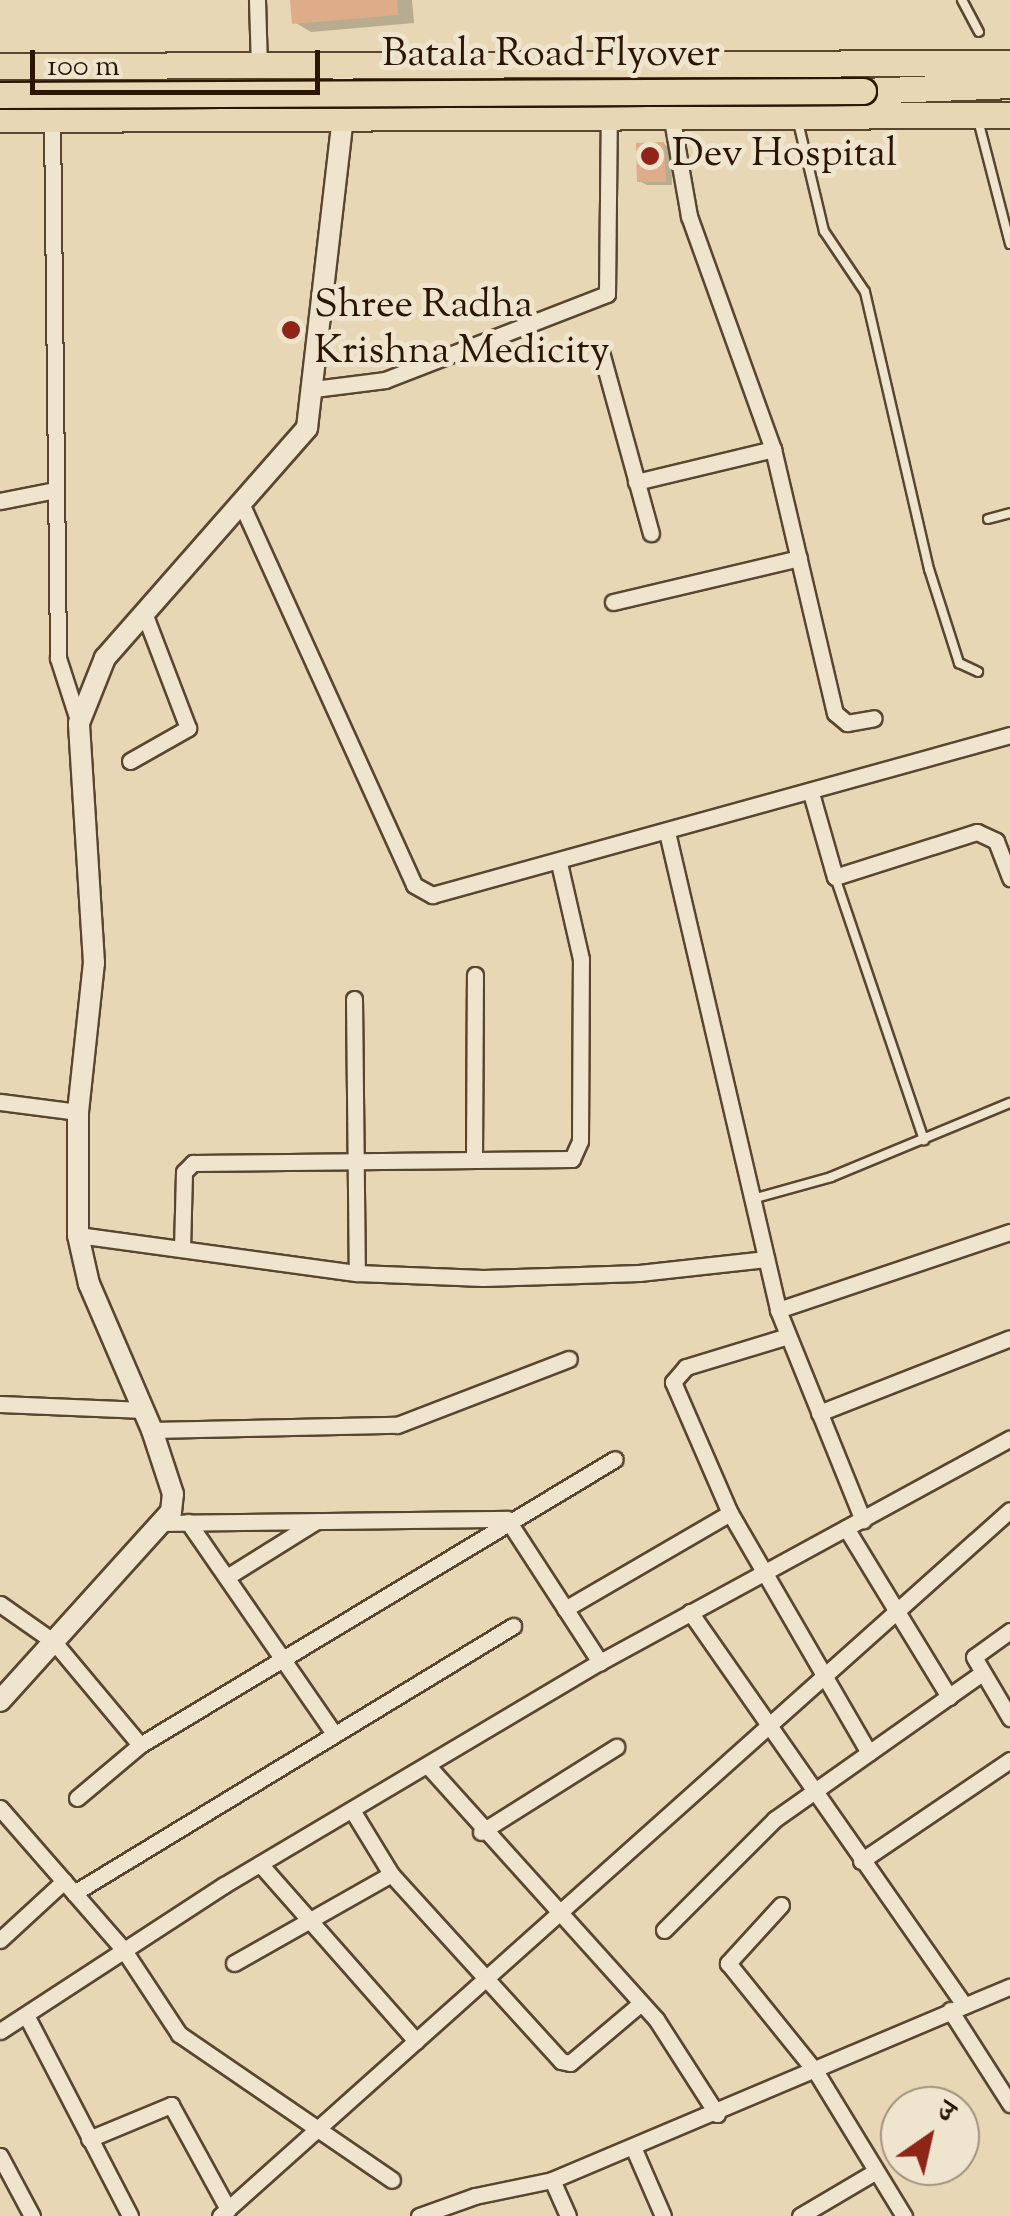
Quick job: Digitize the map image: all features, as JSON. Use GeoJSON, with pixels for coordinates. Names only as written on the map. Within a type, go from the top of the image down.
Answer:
{"type":"FeatureCollection","features":[{"type":"Feature","properties":{"kind":"main road"},"geometry":{"type":"LineString","coordinates":[[0,66],[259,69],[1010,62]]}},
{"type":"Feature","properties":{"kind":"main road","name":"Batala Road Flyover"},"geometry":{"type":"LineString","coordinates":[[0,94],[863,91],[1010,84]]}},
{"type":"Feature","properties":{"kind":"main road","name":"Batala Road Flyover"},"geometry":{"type":"LineString","coordinates":[[863,91],[902,102],[1010,102]]}},
{"type":"Feature","properties":{"kind":"main road"},"geometry":{"type":"LineString","coordinates":[[0,119],[1010,115]]}},
{"type":"Feature","properties":{"kind":"street"},"geometry":{"type":"LineString","coordinates":[[257,0],[259,69]]}},
{"type":"Feature","properties":{"kind":"street"},"geometry":{"type":"LineString","coordinates":[[79,724],[94,675],[144,613],[300,439],[314,389],[343,117],[343,68]]}},
{"type":"Feature","properties":{"kind":"street"},"geometry":{"type":"LineString","coordinates":[[314,389],[386,380],[607,294],[609,114]]}},
{"type":"Feature","properties":{"kind":"street"},"geometry":{"type":"LineString","coordinates":[[670,114],[689,216],[773,449],[837,717],[847,723],[874,718]]}},
{"type":"Feature","properties":{"kind":"street"},"geometry":{"type":"LineString","coordinates":[[2,1695],[165,1522],[172,1494],[148,1420],[89,1284],[78,1234],[78,1112],[94,963],[79,724],[59,672],[52,118]]}},
{"type":"Feature","properties":{"kind":"street"},"geometry":{"type":"LineString","coordinates":[[601,352],[651,533]]}},
{"type":"Feature","properties":{"kind":"street"},"geometry":{"type":"LineString","coordinates":[[636,482],[773,449]]}},
{"type":"Feature","properties":{"kind":"street"},"geometry":{"type":"LineString","coordinates":[[0,501],[55,490]]}},
{"type":"Feature","properties":{"kind":"street"},"geometry":{"type":"LineString","coordinates":[[241,503],[414,885],[442,896],[1010,736]]}},
{"type":"Feature","properties":{"kind":"street"},"geometry":{"type":"LineString","coordinates":[[613,602],[799,558]]}},
{"type":"Feature","properties":{"kind":"street"},"geometry":{"type":"LineString","coordinates":[[130,761],[188,728],[144,613]]}},
{"type":"Feature","properties":{"kind":"street"},"geometry":{"type":"LineString","coordinates":[[811,793],[834,877],[978,832],[996,840],[1010,878]]}},
{"type":"Feature","properties":{"kind":"street"},"geometry":{"type":"LineString","coordinates":[[667,832],[756,1198],[778,1310],[863,1520]]}},
{"type":"Feature","properties":{"kind":"street"},"geometry":{"type":"LineString","coordinates":[[182,1249],[187,1166],[356,1160],[566,1161],[579,1147],[581,959],[559,863]]}},
{"type":"Feature","properties":{"kind":"street"},"geometry":{"type":"LineString","coordinates":[[474,1160],[475,975]]}},
{"type":"Feature","properties":{"kind":"street"},"geometry":{"type":"LineString","coordinates":[[354,998],[357,1273]]}},
{"type":"Feature","properties":{"kind":"street"},"geometry":{"type":"LineString","coordinates":[[0,1102],[78,1112]]}},
{"type":"Feature","properties":{"kind":"street"},"geometry":{"type":"LineString","coordinates":[[778,1310],[1010,1232]]}},
{"type":"Feature","properties":{"kind":"street"},"geometry":{"type":"LineString","coordinates":[[78,1234],[357,1273],[542,1278],[766,1259]]}},
{"type":"Feature","properties":{"kind":"street"},"geometry":{"type":"LineString","coordinates":[[788,1336],[675,1376],[675,1389],[730,1513],[869,1753]]}},
{"type":"Feature","properties":{"kind":"street"},"geometry":{"type":"LineString","coordinates":[[819,1413],[1010,1338]]}},
{"type":"Feature","properties":{"kind":"street"},"geometry":{"type":"LineString","coordinates":[[0,1404],[148,1420],[396,1425],[569,1359]]}},
{"type":"Feature","properties":{"kind":"street"},"geometry":{"type":"LineString","coordinates":[[0,2031],[260,1864],[600,1662],[1010,1438]]}},
{"type":"Feature","properties":{"kind":"street"},"geometry":{"type":"LineString","coordinates":[[77,1798],[140,1744],[507,1519],[615,1459]]}},
{"type":"Feature","properties":{"kind":"street"},"geometry":{"type":"LineString","coordinates":[[89,2138],[170,2105],[224,2212],[416,2042],[556,1910],[1010,1510]]}},
{"type":"Feature","properties":{"kind":"street"},"geometry":{"type":"LineString","coordinates":[[565,1608],[730,1513]]}},
{"type":"Feature","properties":{"kind":"street"},"geometry":{"type":"LineString","coordinates":[[165,1522],[507,1519]]}},
{"type":"Feature","properties":{"kind":"street"},"geometry":{"type":"LineString","coordinates":[[507,1519],[600,1662]]}},
{"type":"Feature","properties":{"kind":"street"},"geometry":{"type":"LineString","coordinates":[[188,1522],[333,1732]]}},
{"type":"Feature","properties":{"kind":"street"},"geometry":{"type":"LineString","coordinates":[[227,1577],[316,1522]]}},
{"type":"Feature","properties":{"kind":"street"},"geometry":{"type":"LineString","coordinates":[[846,1528],[949,1697]]}},
{"type":"Feature","properties":{"kind":"street"},"geometry":{"type":"LineString","coordinates":[[0,1604],[54,1642],[140,1744]]}},
{"type":"Feature","properties":{"kind":"street"},"geometry":{"type":"LineString","coordinates":[[690,1612],[861,1860],[956,2007],[1010,2104]]}},
{"type":"Feature","properties":{"kind":"street"},"geometry":{"type":"LineString","coordinates":[[0,1940],[69,1887],[512,1626]]}},
{"type":"Feature","properties":{"kind":"street"},"geometry":{"type":"LineString","coordinates":[[1008,1710],[982,1674],[976,1652],[1010,1631]]}},
{"type":"Feature","properties":{"kind":"street"},"geometry":{"type":"LineString","coordinates":[[664,1930],[762,1830],[982,1674]]}},
{"type":"Feature","properties":{"kind":"street"},"geometry":{"type":"LineString","coordinates":[[481,1832],[616,1747]]}},
{"type":"Feature","properties":{"kind":"street"},"geometry":{"type":"LineString","coordinates":[[861,1860],[1010,1760]]}},
{"type":"Feature","properties":{"kind":"street"},"geometry":{"type":"LineString","coordinates":[[429,1767],[481,1832],[681,2051],[717,2114]]}},
{"type":"Feature","properties":{"kind":"street"},"geometry":{"type":"LineString","coordinates":[[0,1808],[123,1949],[179,2034],[314,2132],[392,2180]]}},
{"type":"Feature","properties":{"kind":"street"},"geometry":{"type":"LineString","coordinates":[[352,1810],[391,1874],[565,2063],[641,2003]]}},
{"type":"Feature","properties":{"kind":"street"},"geometry":{"type":"LineString","coordinates":[[0,1836],[14,1822]]}},
{"type":"Feature","properties":{"kind":"street"},"geometry":{"type":"LineString","coordinates":[[260,1864],[304,1921],[416,2042]]}},
{"type":"Feature","properties":{"kind":"street"},"geometry":{"type":"LineString","coordinates":[[234,1963],[391,1874]]}},
{"type":"Feature","properties":{"kind":"street"},"geometry":{"type":"LineString","coordinates":[[781,1905],[728,1963],[816,2072],[904,2216]]}},
{"type":"Feature","properties":{"kind":"street"},"geometry":{"type":"LineString","coordinates":[[420,2216],[475,2196],[552,2180],[717,2114],[956,2007],[1010,1987]]}},
{"type":"Feature","properties":{"kind":"street"},"geometry":{"type":"LineString","coordinates":[[26,2015],[130,2216]]}},
{"type":"Feature","properties":{"kind":"street"},"geometry":{"type":"LineString","coordinates":[[633,2148],[662,2216]]}},
{"type":"Feature","properties":{"kind":"street"},"geometry":{"type":"LineString","coordinates":[[0,2156],[32,2216]]}},
{"type":"Feature","properties":{"kind":"street"},"geometry":{"type":"LineString","coordinates":[[800,2216],[876,2171]]}},
{"type":"Feature","properties":{"kind":"street"},"geometry":{"type":"LineString","coordinates":[[552,2180],[568,2216]]}},
{"type":"Feature","properties":{"kind":"lane"},"geometry":{"type":"LineString","coordinates":[[962,0],[978,32]]}},
{"type":"Feature","properties":{"kind":"lane"},"geometry":{"type":"LineString","coordinates":[[796,113],[824,231],[865,292],[929,569],[959,663],[978,672]]}},
{"type":"Feature","properties":{"kind":"lane"},"geometry":{"type":"LineString","coordinates":[[976,115],[1010,244]]}},
{"type":"Feature","properties":{"kind":"lane"},"geometry":{"type":"LineString","coordinates":[[988,519],[1010,512]]}},
{"type":"Feature","properties":{"kind":"lane"},"geometry":{"type":"LineString","coordinates":[[834,877],[924,1140]]}},
{"type":"Feature","properties":{"kind":"lane"},"geometry":{"type":"LineString","coordinates":[[756,1198],[924,1140],[1010,1103]]}},
{"type":"Feature","properties":{"kind":"building"},"geometry":{"type":"Polygon","coordinates":[[[290,0],[397,0],[398,15],[292,24],[290,0]]]}},
{"type":"Feature","properties":{"kind":"building"},"geometry":{"type":"Polygon","coordinates":[[[664,142],[666,182],[637,182],[636,143],[664,142]]]}},
{"type":"Feature","properties":{"kind":"place","name":"Dev Hospital"},"geometry":{"type":"Point","coordinates":[650,156]}},
{"type":"Feature","properties":{"kind":"place","name":"Shree Radha Krishna Medicity"},"geometry":{"type":"Point","coordinates":[291,330]}}]}
